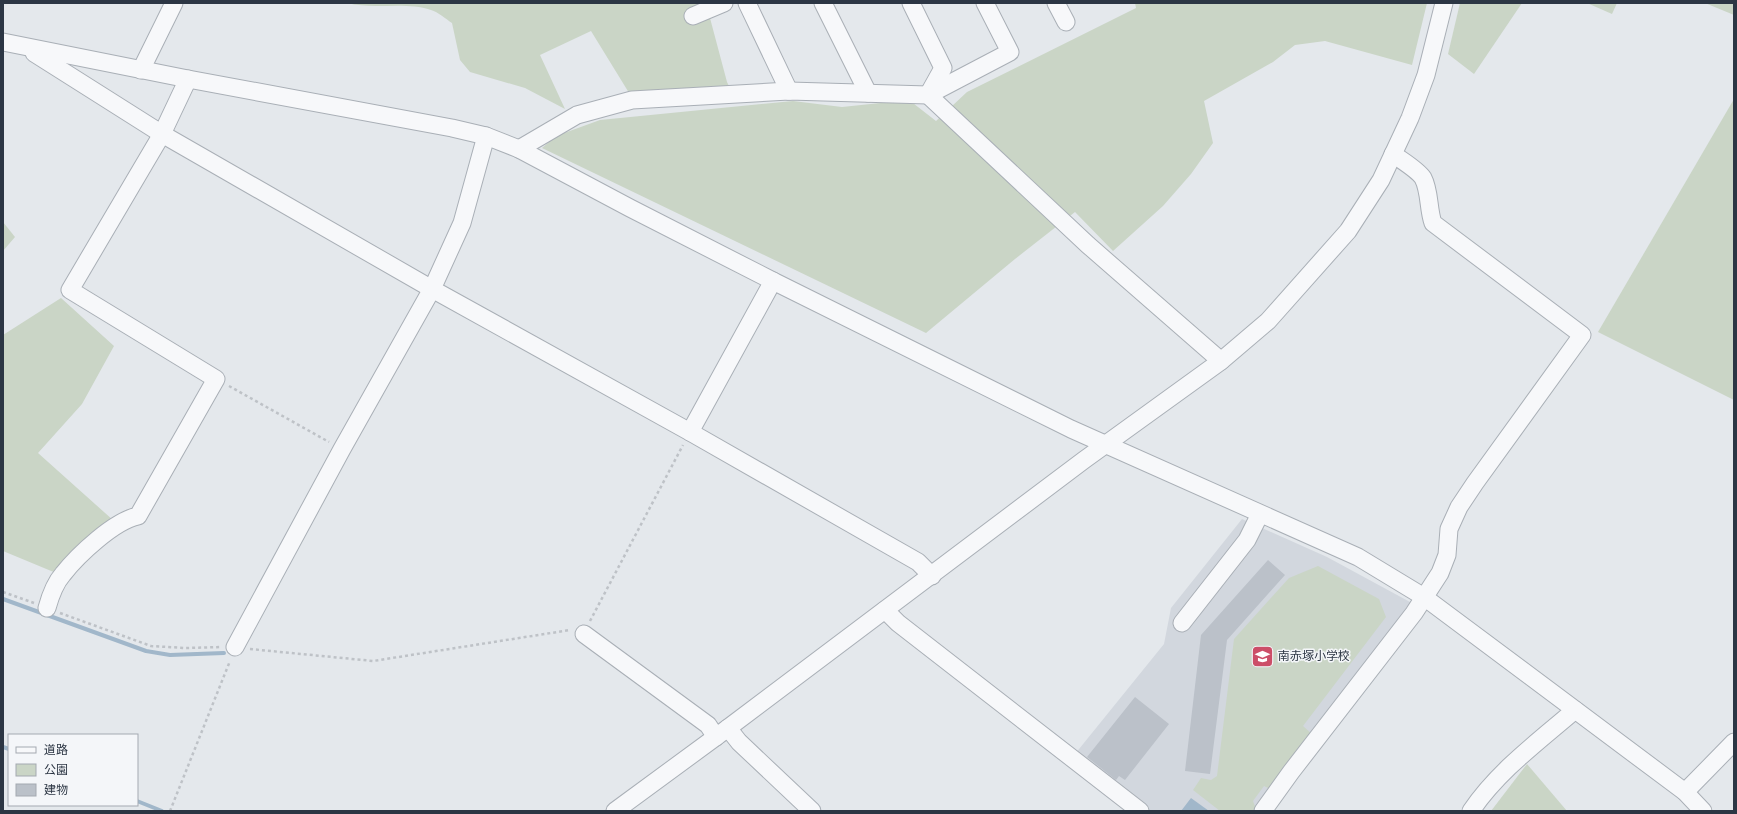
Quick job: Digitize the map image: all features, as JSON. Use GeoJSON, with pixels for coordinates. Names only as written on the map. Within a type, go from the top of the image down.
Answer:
{"type":"FeatureCollection","features":[{"type":"Feature","properties":{"kind":"street"},"geometry":{"type":"LineString","coordinates":[[141,70],[174,3]]}},
{"type":"Feature","properties":{"kind":"street"},"geometry":{"type":"LineString","coordinates":[[694,16],[724,3]]}},
{"type":"Feature","properties":{"kind":"street"},"geometry":{"type":"LineString","coordinates":[[747,3],[789,91]]}},
{"type":"Feature","properties":{"kind":"street"},"geometry":{"type":"LineString","coordinates":[[823,3],[868,93]]}},
{"type":"Feature","properties":{"kind":"street"},"geometry":{"type":"LineString","coordinates":[[911,3],[943,68],[928,95]]}},
{"type":"Feature","properties":{"kind":"street"},"geometry":{"type":"LineString","coordinates":[[519,149],[577,115],[632,100],[789,91],[928,95],[1010,52],[985,3]]}},
{"type":"Feature","properties":{"kind":"street"},"geometry":{"type":"LineString","coordinates":[[1056,3],[1066,22]]}},
{"type":"Feature","properties":{"kind":"street"},"geometry":{"type":"LineString","coordinates":[[615,811],[1221,361],[1268,320],[1348,231],[1381,180],[1410,118],[1426,75],[1444,3]]}},
{"type":"Feature","properties":{"kind":"street"},"geometry":{"type":"LineString","coordinates":[[3,42],[26,48],[452,128],[486,136],[519,149],[773,281],[1071,430],[1358,557],[1424,597],[1685,792],[1703,811]]}},
{"type":"Feature","properties":{"kind":"street"},"geometry":{"type":"LineString","coordinates":[[26,48],[162,134],[432,289],[690,432],[918,562],[932,576]]}},
{"type":"Feature","properties":{"kind":"street"},"geometry":{"type":"LineString","coordinates":[[47,608],[50,597],[62,575],[109,531],[130,517],[138,516],[216,378],[70,290],[162,134],[188,79]]}},
{"type":"Feature","properties":{"kind":"street"},"geometry":{"type":"LineString","coordinates":[[928,95],[1088,245],[1221,361]]}},
{"type":"Feature","properties":{"kind":"street"},"geometry":{"type":"LineString","coordinates":[[235,647],[342,449],[432,289],[462,223],[486,136]]}},
{"type":"Feature","properties":{"kind":"street"},"geometry":{"type":"LineString","coordinates":[[1263,811],[1291,772],[1361,683],[1424,597],[1443,567],[1447,555],[1449,529],[1459,507],[1582,334],[1433,223],[1430,214],[1428,196],[1422,177],[1393,154]]}},
{"type":"Feature","properties":{"kind":"street"},"geometry":{"type":"LineString","coordinates":[[690,432],[773,281]]}},
{"type":"Feature","properties":{"kind":"street"},"geometry":{"type":"LineString","coordinates":[[1182,623],[1247,540],[1260,514]]}},
{"type":"Feature","properties":{"kind":"street"},"geometry":{"type":"LineString","coordinates":[[885,610],[898,623],[1140,811]]}},
{"type":"Feature","properties":{"kind":"street"},"geometry":{"type":"LineString","coordinates":[[584,634],[708,725],[739,742],[812,811]]}},
{"type":"Feature","properties":{"kind":"street"},"geometry":{"type":"LineString","coordinates":[[1471,811],[1480,798],[1506,770],[1575,710]]}},
{"type":"Feature","properties":{"kind":"street"},"geometry":{"type":"LineString","coordinates":[[1685,792],[1734,742]]}},
{"type":"Feature","properties":{"kind":"path"},"geometry":{"type":"LineString","coordinates":[[216,378],[342,449]]}},
{"type":"Feature","properties":{"kind":"path"},"geometry":{"type":"LineString","coordinates":[[3,592],[151,646],[185,648],[235,647],[373,661],[574,629],[584,634],[690,432]]}},
{"type":"Feature","properties":{"kind":"path"},"geometry":{"type":"LineString","coordinates":[[170,811],[235,647]]}},
{"type":"Feature","properties":{"kind":"shaded area","name":"南赤塚小学校"},"geometry":{"type":"Polygon","coordinates":[[[1242,519],[1327,557],[1410,602],[1410,610],[1270,789],[1255,811],[1149,811],[1075,754],[1164,644],[1171,608],[1242,519]]]}},
{"type":"Feature","properties":{"kind":"green space"},"geometry":{"type":"Polygon","coordinates":[[[347,3],[706,3],[727,82],[731,90],[634,101],[591,31],[540,55],[565,109],[525,88],[470,72],[460,60],[452,23],[434,11],[411,6],[368,6],[347,3]]]}},
{"type":"Feature","properties":{"kind":"green space"},"geometry":{"type":"Polygon","coordinates":[[[1135,3],[1427,3],[1412,65],[1325,41],[1295,45],[1273,62],[1204,101],[1213,143],[1191,174],[1163,206],[1113,251],[1075,212],[1015,259],[926,333],[542,148],[556,136],[600,120],[793,101],[842,107],[909,100],[936,121],[967,92],[1136,8],[1135,3]]]}},
{"type":"Feature","properties":{"kind":"green space"},"geometry":{"type":"Polygon","coordinates":[[[1460,3],[1522,3],[1474,74],[1448,54],[1460,3]]]}},
{"type":"Feature","properties":{"kind":"green space"},"geometry":{"type":"Polygon","coordinates":[[[1587,3],[1617,3],[1612,14],[1587,3]]]}},
{"type":"Feature","properties":{"kind":"green space"},"geometry":{"type":"Polygon","coordinates":[[[1705,3],[1734,3],[1734,15],[1705,3]]]}},
{"type":"Feature","properties":{"kind":"green space"},"geometry":{"type":"Polygon","coordinates":[[[1734,99],[1734,400],[1598,332],[1734,99]]]}},
{"type":"Feature","properties":{"kind":"green space"},"geometry":{"type":"Polygon","coordinates":[[[3,222],[15,237],[3,251],[3,222]]]}},
{"type":"Feature","properties":{"kind":"green space"},"geometry":{"type":"Polygon","coordinates":[[[61,298],[114,346],[82,404],[38,453],[114,521],[56,573],[3,551],[3,335],[61,298]]]}},
{"type":"Feature","properties":{"kind":"green space"},"geometry":{"type":"Polygon","coordinates":[[[1318,566],[1379,599],[1386,617],[1303,726],[1312,734],[1270,789],[1264,786],[1253,801],[1256,809],[1255,811],[1220,811],[1193,790],[1201,778],[1211,780],[1217,776],[1234,639],[1289,578],[1318,566]]]}},
{"type":"Feature","properties":{"kind":"green space"},"geometry":{"type":"Polygon","coordinates":[[[1527,764],[1567,811],[1491,811],[1527,764]]]}},
{"type":"Feature","properties":{"kind":"water"},"geometry":{"type":"Polygon","coordinates":[[[1191,798],[1209,811],[1181,811],[1191,798]]]}},
{"type":"Feature","properties":{"kind":"building"},"geometry":{"type":"Polygon","coordinates":[[[1268,560],[1285,575],[1227,640],[1210,774],[1185,771],[1201,635],[1268,560]]]}},
{"type":"Feature","properties":{"kind":"building"},"geometry":{"type":"Polygon","coordinates":[[[1135,697],[1169,724],[1125,780],[1119,776],[1116,780],[1087,757],[1135,697]]]}},
{"type":"Feature","properties":{"kind":"waterway"},"geometry":{"type":"LineString","coordinates":[[3,599],[146,651],[170,655],[224,653]]}},
{"type":"Feature","properties":{"kind":"waterway"},"geometry":{"type":"LineString","coordinates":[[3,747],[8,749]]}},
{"type":"Feature","properties":{"kind":"waterway"},"geometry":{"type":"LineString","coordinates":[[138,801],[162,811]]}},
{"type":"Feature","properties":{"kind":"place","name":"南赤塚小学校"},"geometry":{"type":"Point","coordinates":[1263,656]}}]}
